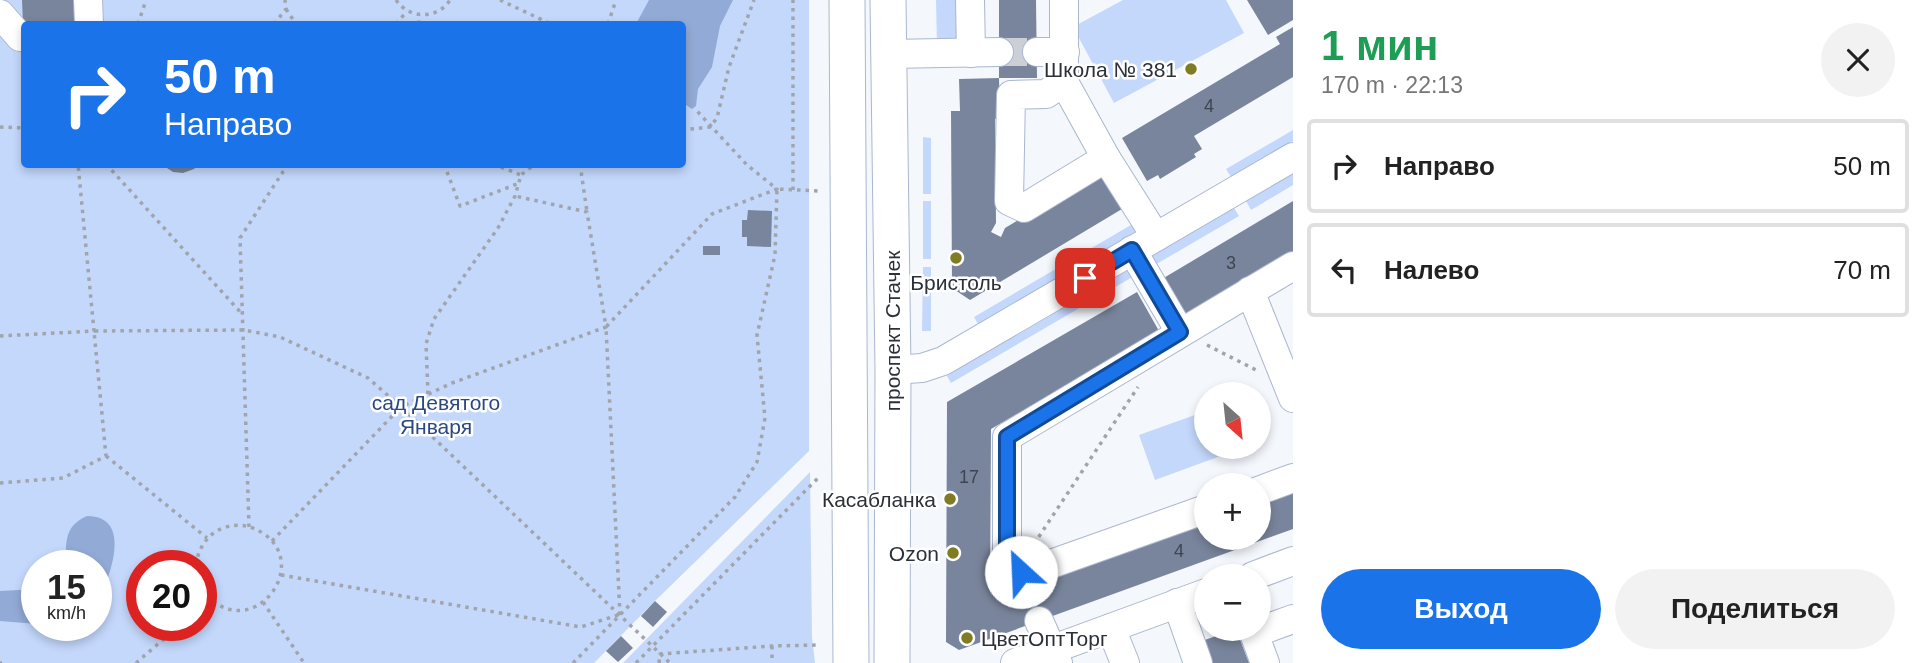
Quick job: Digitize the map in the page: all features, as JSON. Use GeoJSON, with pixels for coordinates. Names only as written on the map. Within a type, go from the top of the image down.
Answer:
{"type":"FeatureCollection","features":[{"type":"Feature","properties":{"kind":"main road","name":"проспект Стачек"},"geometry":{"type":"LineString","coordinates":[[847,0],[851,663]]}},
{"type":"Feature","properties":{"kind":"main road","name":"проспект Стачек"},"geometry":{"type":"LineString","coordinates":[[888,0],[893,370],[892,663]]}},
{"type":"Feature","properties":{"kind":"street"},"geometry":{"type":"LineString","coordinates":[[88,0],[89,21]]}},
{"type":"Feature","properties":{"kind":"street"},"geometry":{"type":"LineString","coordinates":[[970,0],[971,53]]}},
{"type":"Feature","properties":{"kind":"street"},"geometry":{"type":"LineString","coordinates":[[1064,0],[1064,82],[1106,158],[1180,332]]}},
{"type":"Feature","properties":{"kind":"street"},"geometry":{"type":"LineString","coordinates":[[0,14],[21,37]]}},
{"type":"Feature","properties":{"kind":"street"},"geometry":{"type":"LineString","coordinates":[[888,54],[999,52]]}},
{"type":"Feature","properties":{"kind":"street"},"geometry":{"type":"LineString","coordinates":[[1037,52],[1065,52]]}},
{"type":"Feature","properties":{"kind":"street"},"geometry":{"type":"LineString","coordinates":[[1064,82],[1046,94],[1011,95],[1009,201],[1024,208],[1106,158]]}},
{"type":"Feature","properties":{"kind":"street"},"geometry":{"type":"LineString","coordinates":[[893,370],[922,368],[943,361],[1293,157]]}},
{"type":"Feature","properties":{"kind":"street"},"geometry":{"type":"LineString","coordinates":[[1194,513],[1037,569],[1021,571],[1007,554],[1007,437],[1293,266]]}},
{"type":"Feature","properties":{"kind":"street"},"geometry":{"type":"LineString","coordinates":[[1250,291],[1289,388]]}},
{"type":"Feature","properties":{"kind":"street"},"geometry":{"type":"LineString","coordinates":[[1271,486],[1293,478]]}},
{"type":"Feature","properties":{"kind":"street"},"geometry":{"type":"LineString","coordinates":[[1271,569],[1293,561]]}},
{"type":"Feature","properties":{"kind":"street"},"geometry":{"type":"LineString","coordinates":[[1015,663],[1056,656],[1111,628],[1194,597]]}},
{"type":"Feature","properties":{"kind":"street"},"geometry":{"type":"LineString","coordinates":[[1177,603],[1198,663]]}},
{"type":"Feature","properties":{"kind":"street"},"geometry":{"type":"LineString","coordinates":[[1271,625],[1293,619]]}},
{"type":"Feature","properties":{"kind":"street"},"geometry":{"type":"LineString","coordinates":[[1039,621],[1056,656]]}},
{"type":"Feature","properties":{"kind":"street"},"geometry":{"type":"LineString","coordinates":[[1111,628],[1125,663]]}},
{"type":"Feature","properties":{"kind":"street"},"geometry":{"type":"LineString","coordinates":[[1257,641],[1265,663]]}},
{"type":"Feature","properties":{"kind":"path"},"geometry":{"type":"LineString","coordinates":[[139,21],[146,0]]}},
{"type":"Feature","properties":{"kind":"path"},"geometry":{"type":"LineString","coordinates":[[285,0],[286,9],[294,21]]}},
{"type":"Feature","properties":{"kind":"path"},"geometry":{"type":"LineString","coordinates":[[396,0],[407,11],[419,15],[439,11],[450,0]]}},
{"type":"Feature","properties":{"kind":"path"},"geometry":{"type":"LineString","coordinates":[[500,0],[545,21]]}},
{"type":"Feature","properties":{"kind":"path"},"geometry":{"type":"LineString","coordinates":[[609,21],[616,0]]}},
{"type":"Feature","properties":{"kind":"path"},"geometry":{"type":"LineString","coordinates":[[686,130],[710,127],[717,118],[729,67],[754,0]]}},
{"type":"Feature","properties":{"kind":"path"},"geometry":{"type":"LineString","coordinates":[[793,0],[793,190]]}},
{"type":"Feature","properties":{"kind":"path"},"geometry":{"type":"LineString","coordinates":[[276,21],[286,9]]}},
{"type":"Feature","properties":{"kind":"path"},"geometry":{"type":"LineString","coordinates":[[399,21],[407,11]]}},
{"type":"Feature","properties":{"kind":"path"},"geometry":{"type":"LineString","coordinates":[[419,15],[419,21]]}},
{"type":"Feature","properties":{"kind":"path"},"geometry":{"type":"LineString","coordinates":[[697,111],[747,165],[777,189]]}},
{"type":"Feature","properties":{"kind":"path"},"geometry":{"type":"LineString","coordinates":[[0,127],[21,128]]}},
{"type":"Feature","properties":{"kind":"path"},"geometry":{"type":"LineString","coordinates":[[78,168],[106,456],[207,538]]}},
{"type":"Feature","properties":{"kind":"path"},"geometry":{"type":"LineString","coordinates":[[110,168],[243,315]]}},
{"type":"Feature","properties":{"kind":"path"},"geometry":{"type":"LineString","coordinates":[[249,527],[240,238],[285,168]]}},
{"type":"Feature","properties":{"kind":"path"},"geometry":{"type":"LineString","coordinates":[[446,168],[460,206],[518,184]]}},
{"type":"Feature","properties":{"kind":"path"},"geometry":{"type":"LineString","coordinates":[[503,168],[521,175]]}},
{"type":"Feature","properties":{"kind":"path"},"geometry":{"type":"LineString","coordinates":[[428,394],[426,344],[434,318],[498,228],[521,175],[530,168]]}},
{"type":"Feature","properties":{"kind":"path"},"geometry":{"type":"LineString","coordinates":[[581,168],[606,327],[620,615]]}},
{"type":"Feature","properties":{"kind":"path"},"geometry":{"type":"LineString","coordinates":[[572,663],[735,497],[757,462],[765,418],[757,335],[775,255],[777,189]]}},
{"type":"Feature","properties":{"kind":"path"},"geometry":{"type":"LineString","coordinates":[[272,541],[401,407],[452,383],[606,327],[712,214],[777,189],[819,191]]}},
{"type":"Feature","properties":{"kind":"path"},"geometry":{"type":"LineString","coordinates":[[514,195],[587,212]]}},
{"type":"Feature","properties":{"kind":"path"},"geometry":{"type":"LineString","coordinates":[[0,335],[244,330],[280,337],[368,378],[670,663]]}},
{"type":"Feature","properties":{"kind":"path"},"geometry":{"type":"LineString","coordinates":[[1180,332],[1289,388]]}},
{"type":"Feature","properties":{"kind":"path"},"geometry":{"type":"LineString","coordinates":[[1021,571],[1141,383]]}},
{"type":"Feature","properties":{"kind":"path"},"geometry":{"type":"LineString","coordinates":[[0,483],[63,478],[106,456]]}},
{"type":"Feature","properties":{"kind":"path"},"geometry":{"type":"LineString","coordinates":[[636,663],[819,477]]}},
{"type":"Feature","properties":{"kind":"path"},"geometry":{"type":"LineString","coordinates":[[200,550],[207,538],[218,530],[231,526],[249,527],[257,529],[272,541],[281,561],[278,585],[263,603],[250,609],[236,610],[217,604]]}},
{"type":"Feature","properties":{"kind":"path"},"geometry":{"type":"LineString","coordinates":[[281,575],[581,626],[620,615]]}},
{"type":"Feature","properties":{"kind":"path"},"geometry":{"type":"LineString","coordinates":[[263,603],[304,663]]}},
{"type":"Feature","properties":{"kind":"path"},"geometry":{"type":"LineString","coordinates":[[136,663],[161,641]]}},
{"type":"Feature","properties":{"kind":"path"},"geometry":{"type":"LineString","coordinates":[[660,654],[820,645]]}},
{"type":"Feature","properties":{"kind":"path"},"geometry":{"type":"LineString","coordinates":[[772,646],[772,663]]}},
{"type":"Feature","properties":{"kind":"path"},"geometry":{"type":"LineString","coordinates":[[659,663],[660,654]]}},
{"type":"Feature","properties":{"kind":"green space","name":"сад Девятого Января"},"geometry":{"type":"Polygon","coordinates":[[[0,0],[809,0],[809,451],[594,663],[0,663],[0,0]]]}},
{"type":"Feature","properties":{"kind":"green space"},"geometry":{"type":"Polygon","coordinates":[[[936,0],[962,0],[963,31],[955,43],[937,46],[936,0]]]}},
{"type":"Feature","properties":{"kind":"green space"},"geometry":{"type":"Polygon","coordinates":[[[1123,0],[1226,0],[1244,33],[1114,103],[1073,27],[1123,0]]]}},
{"type":"Feature","properties":{"kind":"green space"},"geometry":{"type":"Polygon","coordinates":[[[1293,130],[1293,141],[1231,177],[1226,169],[1293,130]]]}},
{"type":"Feature","properties":{"kind":"green space"},"geometry":{"type":"Polygon","coordinates":[[[923,137],[931,138],[931,194],[923,194],[923,137]]]}},
{"type":"Feature","properties":{"kind":"green space"},"geometry":{"type":"Polygon","coordinates":[[[1293,173],[1293,185],[1251,210],[1246,201],[1293,173]]]}},
{"type":"Feature","properties":{"kind":"green space"},"geometry":{"type":"Polygon","coordinates":[[[923,201],[931,201],[931,259],[923,259],[923,201]]]}},
{"type":"Feature","properties":{"kind":"green space"},"geometry":{"type":"Polygon","coordinates":[[[1234,208],[1239,216],[1153,266],[1149,258],[1234,208]]]}},
{"type":"Feature","properties":{"kind":"green space"},"geometry":{"type":"Polygon","coordinates":[[[1136,222],[1140,229],[978,324],[974,317],[1136,222]]]}},
{"type":"Feature","properties":{"kind":"green space"},"geometry":{"type":"Polygon","coordinates":[[[923,267],[931,267],[931,331],[922,331],[923,267]]]}},
{"type":"Feature","properties":{"kind":"green space"},"geometry":{"type":"Polygon","coordinates":[[[1132,268],[1136,275],[951,383],[947,376],[1132,268]]]}},
{"type":"Feature","properties":{"kind":"green space"},"geometry":{"type":"Polygon","coordinates":[[[1194,415],[1194,459],[1212,459],[1155,480],[1139,435],[1194,415]]]}},
{"type":"Feature","properties":{"kind":"green space"},"geometry":{"type":"Polygon","coordinates":[[[810,472],[812,637],[815,663],[623,663],[810,472]]]}},
{"type":"Feature","properties":{"kind":"shaded area"},"geometry":{"type":"Polygon","coordinates":[[[649,0],[733,0],[720,26],[712,67],[698,89],[696,106],[692,109],[686,105],[686,21],[638,21],[649,0]]]}},
{"type":"Feature","properties":{"kind":"shaded area"},"geometry":{"type":"Polygon","coordinates":[[[87,516],[101,519],[110,526],[114,537],[112,565],[112,550],[66,550],[70,530],[87,516]]]}},
{"type":"Feature","properties":{"kind":"shaded area"},"geometry":{"type":"Polygon","coordinates":[[[21,590],[21,623],[0,621],[0,591],[21,590]]]}},
{"type":"Feature","properties":{"kind":"building"},"geometry":{"type":"Polygon","coordinates":[[[22,0],[81,0],[78,21],[23,21],[22,0]]]}},
{"type":"Feature","properties":{"kind":"building"},"geometry":{"type":"Polygon","coordinates":[[[999,0],[1036,0],[1037,78],[999,78],[999,0]]]}},
{"type":"Feature","properties":{"kind":"building"},"geometry":{"type":"Polygon","coordinates":[[[1247,0],[1293,0],[1293,20],[1268,35],[1247,0]]]}},
{"type":"Feature","properties":{"kind":"building"},"geometry":{"type":"Polygon","coordinates":[[[1293,27],[1293,77],[1194,136],[1202,149],[1194,154],[1196,157],[1160,179],[1158,175],[1147,181],[1122,138],[1280,44],[1276,37],[1293,27]]]}},
{"type":"Feature","properties":{"kind":"building"},"geometry":{"type":"Polygon","coordinates":[[[999,78],[1000,119],[995,119],[996,223],[991,232],[1001,237],[1005,228],[1104,169],[1127,206],[970,300],[952,288],[951,111],[960,111],[959,79],[999,78]]]}},
{"type":"Feature","properties":{"kind":"building"},"geometry":{"type":"Polygon","coordinates":[[[167,168],[195,168],[183,173],[167,168]]]}},
{"type":"Feature","properties":{"kind":"building"},"geometry":{"type":"Polygon","coordinates":[[[1293,201],[1293,251],[1184,315],[1162,279],[1293,201]]]}},
{"type":"Feature","properties":{"kind":"building"},"geometry":{"type":"Polygon","coordinates":[[[748,210],[772,211],[771,247],[747,246],[747,237],[742,237],[742,220],[747,220],[748,210]]]}},
{"type":"Feature","properties":{"kind":"building"},"geometry":{"type":"Polygon","coordinates":[[[703,246],[720,246],[720,255],[703,255],[703,246]]]}},
{"type":"Feature","properties":{"kind":"building"},"geometry":{"type":"Polygon","coordinates":[[[1137,292],[1159,331],[991,429],[990,592],[1005,587],[1004,583],[1035,572],[1194,525],[1194,550],[1235,550],[959,650],[946,642],[947,402],[1137,292]]]}},
{"type":"Feature","properties":{"kind":"building"},"geometry":{"type":"Polygon","coordinates":[[[1293,489],[1293,529],[1271,537],[1271,497],[1293,489]]]}},
{"type":"Feature","properties":{"kind":"building"},"geometry":{"type":"Polygon","coordinates":[[[655,601],[667,612],[653,627],[641,616],[655,601]]]}},
{"type":"Feature","properties":{"kind":"building"},"geometry":{"type":"Polygon","coordinates":[[[621,636],[633,648],[618,662],[606,651],[621,636]]]}},
{"type":"Feature","properties":{"kind":"building"},"geometry":{"type":"Polygon","coordinates":[[[1241,641],[1249,663],[1207,663],[1199,642],[1241,641]]]}},
{"type":"Feature","properties":{"kind":"tunnel"},"geometry":{"type":"LineString","coordinates":[[999,52],[1037,52]]}},
{"type":"Feature","properties":{"kind":"tunnel"},"geometry":{"type":"LineString","coordinates":[[1023,577],[1039,621]]}},
{"type":"Feature","properties":{"kind":"place","name":"Школа № 381"},"geometry":{"type":"Point","coordinates":[1191,69]}},
{"type":"Feature","properties":{"kind":"place","name":"Бристоль"},"geometry":{"type":"Point","coordinates":[956,258]}},
{"type":"Feature","properties":{"kind":"place","name":"Касабланка"},"geometry":{"type":"Point","coordinates":[950,499]}},
{"type":"Feature","properties":{"kind":"place","name":"Ozon"},"geometry":{"type":"Point","coordinates":[953,553]}},
{"type":"Feature","properties":{"kind":"place","name":"ЦветОптТорг"},"geometry":{"type":"Point","coordinates":[967,638]}},
{"type":"Feature","properties":{"kind":"route"},"geometry":{"type":"LineString","coordinates":[[1021,572],[1019,566],[1007,554],[1007,437],[1180,332],[1132,250],[1085,278]]}}]}
